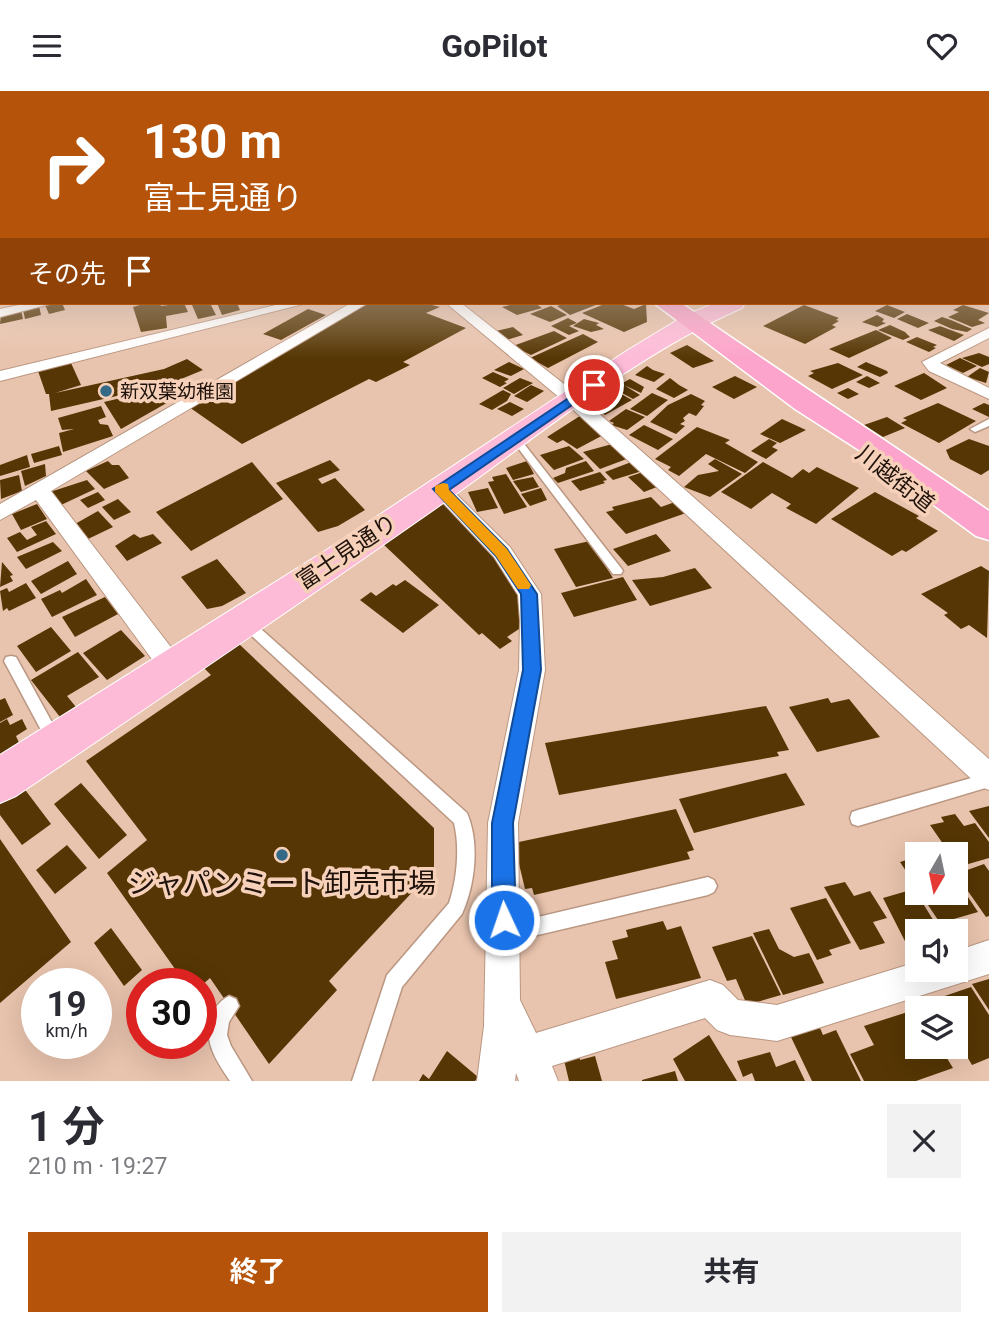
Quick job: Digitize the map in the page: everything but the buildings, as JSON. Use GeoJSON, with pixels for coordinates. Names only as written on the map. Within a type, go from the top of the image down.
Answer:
{"type":"FeatureCollection","features":[{"type":"Feature","properties":{"kind":"highway","name":"川越街道"},"geometry":{"type":"LineString","coordinates":[[669,305],[805,403],[870,443],[989,528]]}},
{"type":"Feature","properties":{"kind":"highway","name":"川越街道"},"geometry":{"type":"LineString","coordinates":[[805,403],[855,448],[989,551]]}},
{"type":"Feature","properties":{"kind":"main road"},"geometry":{"type":"LineString","coordinates":[[692,321],[729,305]]}},
{"type":"Feature","properties":{"kind":"main road","name":"富士見通り"},"geometry":{"type":"LineString","coordinates":[[0,781],[692,321]]}},
{"type":"Feature","properties":{"kind":"street"},"geometry":{"type":"LineString","coordinates":[[0,376],[292,305]]}},
{"type":"Feature","properties":{"kind":"street"},"geometry":{"type":"LineString","coordinates":[[0,513],[357,305]]}},
{"type":"Feature","properties":{"kind":"street"},"geometry":{"type":"LineString","coordinates":[[455,305],[572,400],[989,778]]}},
{"type":"Feature","properties":{"kind":"street"},"geometry":{"type":"LineString","coordinates":[[0,313],[17,306]]}},
{"type":"Feature","properties":{"kind":"street"},"geometry":{"type":"LineString","coordinates":[[989,332],[930,362],[935,368],[989,394]]}},
{"type":"Feature","properties":{"kind":"street"},"geometry":{"type":"LineString","coordinates":[[39,489],[171,666]]}},
{"type":"Feature","properties":{"kind":"street"},"geometry":{"type":"LineString","coordinates":[[440,489],[502,552],[529,594],[532,670],[503,823],[504,934],[496,1081]]}},
{"type":"Feature","properties":{"kind":"street"},"geometry":{"type":"LineString","coordinates":[[968,964],[989,957]]}},
{"type":"Feature","properties":{"kind":"street"},"geometry":{"type":"LineString","coordinates":[[502,1002],[533,1068],[710,998],[730,1017],[777,1023],[908,982]]}},
{"type":"Feature","properties":{"kind":"lane"},"geometry":{"type":"LineString","coordinates":[[975,429],[989,422]]}},
{"type":"Feature","properties":{"kind":"lane"},"geometry":{"type":"LineString","coordinates":[[515,438],[617,571]]}},
{"type":"Feature","properties":{"kind":"lane"},"geometry":{"type":"LineString","coordinates":[[243,620],[461,819],[466,838],[462,889],[456,908],[394,982],[362,1081]]}},
{"type":"Feature","properties":{"kind":"lane"},"geometry":{"type":"LineString","coordinates":[[11,661],[55,744]]}},
{"type":"Feature","properties":{"kind":"lane"},"geometry":{"type":"LineString","coordinates":[[858,818],[989,778]]}},
{"type":"Feature","properties":{"kind":"lane"},"geometry":{"type":"LineString","coordinates":[[504,934],[708,887]]}},
{"type":"Feature","properties":{"kind":"lane"},"geometry":{"type":"LineString","coordinates":[[229,1006],[216,1028],[216,1042],[242,1081]]}},
{"type":"Feature","properties":{"kind":"slow traffic"},"geometry":{"type":"LineString","coordinates":[[443,487],[440,489],[502,552],[523,585]]}},
{"type":"Feature","properties":{"kind":"place","name":"新双葉幼稚園"},"geometry":{"type":"Point","coordinates":[106,391]}},
{"type":"Feature","properties":{"kind":"place","name":"ジャパンミート卸売市場"},"geometry":{"type":"Point","coordinates":[282,855]}},
{"type":"Feature","properties":{"kind":"route"},"geometry":{"type":"LineString","coordinates":[[504,920],[501,863],[503,823],[532,670],[529,594],[502,552],[440,489],[594,385]]}}]}
